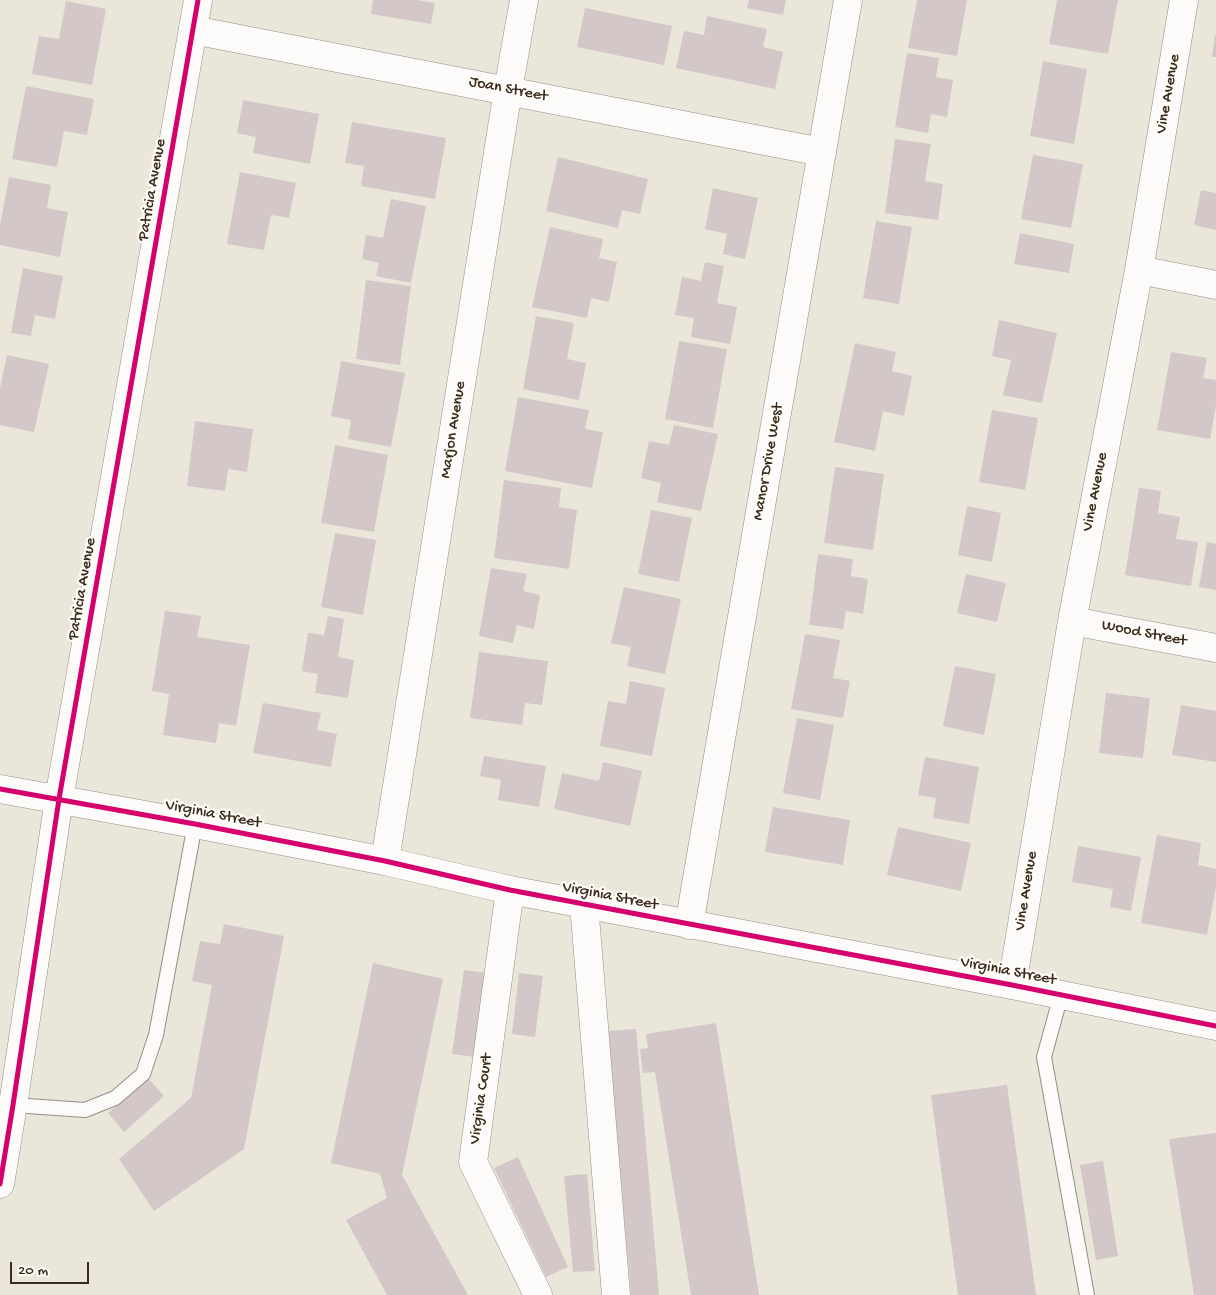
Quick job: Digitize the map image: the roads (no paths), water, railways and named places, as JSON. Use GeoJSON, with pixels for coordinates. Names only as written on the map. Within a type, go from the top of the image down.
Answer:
{"type":"FeatureCollection","features":[{"type":"Feature","properties":{"kind":"street","name":"Patricia Avenue"},"geometry":{"type":"LineString","coordinates":[[0,1179],[14,1105],[59,799],[198,0]]}},
{"type":"Feature","properties":{"kind":"street","name":"Marjon Avenue"},"geometry":{"type":"LineString","coordinates":[[384,861],[524,0]]}},
{"type":"Feature","properties":{"kind":"street","name":"Manor Drive West"},"geometry":{"type":"LineString","coordinates":[[689,925],[848,0]]}},
{"type":"Feature","properties":{"kind":"street","name":"Vine Avenue"},"geometry":{"type":"LineString","coordinates":[[1012,986],[1072,621],[1139,270],[1184,0]]}},
{"type":"Feature","properties":{"kind":"street","name":"Joan Street"},"geometry":{"type":"LineString","coordinates":[[193,30],[822,152]]}},
{"type":"Feature","properties":{"kind":"street"},"geometry":{"type":"LineString","coordinates":[[1139,270],[1216,285]]}},
{"type":"Feature","properties":{"kind":"street","name":"Wood Street"},"geometry":{"type":"LineString","coordinates":[[1072,621],[1216,648]]}},
{"type":"Feature","properties":{"kind":"street","name":"Virginia Street"},"geometry":{"type":"LineString","coordinates":[[0,789],[195,824],[384,861],[510,890],[1216,1026]]}},
{"type":"Feature","properties":{"kind":"street","name":"Virginia Court"},"geometry":{"type":"LineString","coordinates":[[510,890],[473,1162],[538,1295]]}},
{"type":"Feature","properties":{"kind":"street"},"geometry":{"type":"LineString","coordinates":[[584,904],[616,1295]]}},
{"type":"Feature","properties":{"kind":"lane"},"geometry":{"type":"LineString","coordinates":[[14,1105],[85,1110],[115,1098],[143,1074],[156,1035],[195,824]]}},
{"type":"Feature","properties":{"kind":"lane"},"geometry":{"type":"LineString","coordinates":[[1061,995],[1044,1057],[1087,1295]]}}]}
